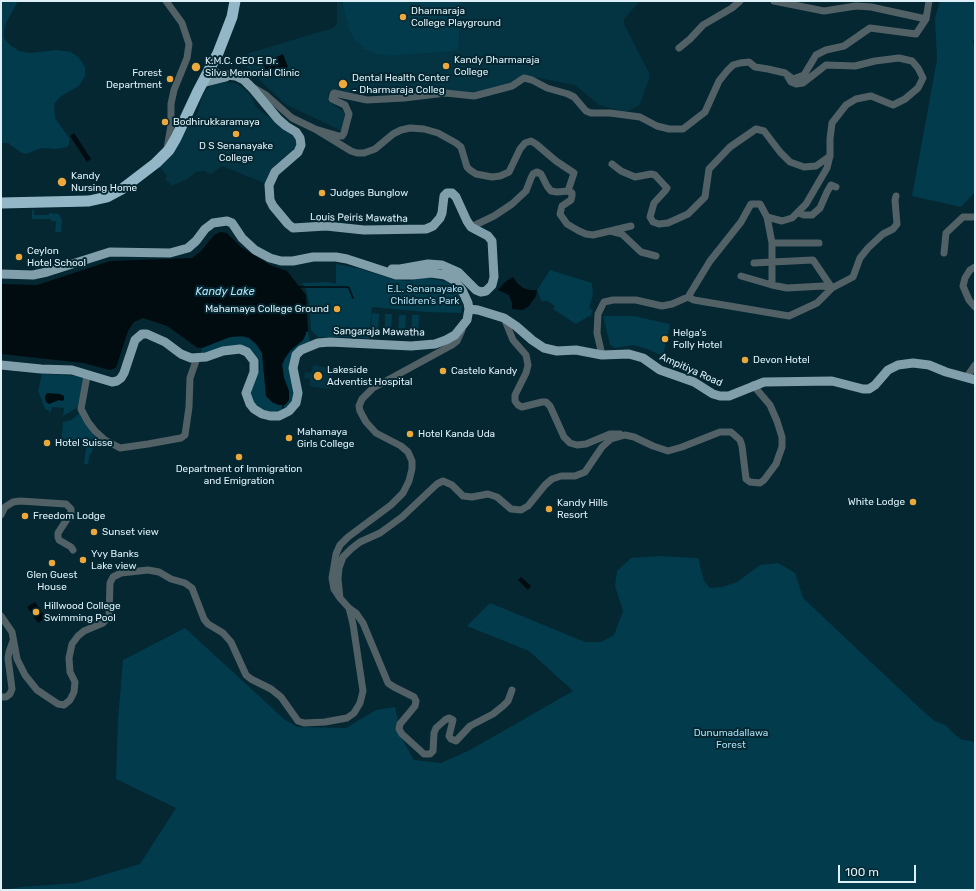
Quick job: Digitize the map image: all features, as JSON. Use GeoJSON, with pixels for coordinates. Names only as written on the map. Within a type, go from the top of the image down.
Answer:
{"type":"FeatureCollection","features":[{"type":"Feature","properties":{"kind":"highway"},"geometry":{"type":"LineString","coordinates":[[1,204],[89,201],[107,197],[115,194],[156,163],[166,153],[176,138],[224,39],[232,17],[235,1]]}},
{"type":"Feature","properties":{"kind":"main road","name":"Louis Peiris Mawatha"},"geometry":{"type":"LineString","coordinates":[[209,70],[218,74],[236,76],[241,79],[250,86],[278,119],[296,132],[300,138],[301,145],[298,152],[275,172],[269,185],[270,200],[273,206],[293,228],[326,226],[364,230],[426,229],[433,226],[440,218],[444,196],[447,193],[452,193],[456,197],[466,221],[471,226],[488,236],[492,241],[494,277],[492,285],[486,291],[481,292],[476,290],[458,272],[436,263],[400,269],[375,269]]}},
{"type":"Feature","properties":{"kind":"main road"},"geometry":{"type":"LineString","coordinates":[[202,83],[228,77],[241,79]]}},
{"type":"Feature","properties":{"kind":"main road"},"geometry":{"type":"LineString","coordinates":[[1,274],[33,275],[110,252],[170,253],[188,248],[213,222],[227,221],[232,223],[242,238],[255,250],[270,258],[282,261],[293,261],[313,257],[336,257],[396,275],[430,273],[445,275],[454,280],[462,290],[469,309]]}},
{"type":"Feature","properties":{"kind":"main road","name":"Ampitiya Road"},"geometry":{"type":"LineString","coordinates":[[469,309],[478,310],[504,318],[544,348],[557,351],[576,350],[602,355],[629,354],[643,358],[660,370],[694,382],[720,396],[728,396],[764,382],[832,381],[869,389],[875,385],[888,370],[898,364],[913,363],[929,365],[970,379]]}},
{"type":"Feature","properties":{"kind":"main road","name":"Sangaraja Mawatha"},"geometry":{"type":"LineString","coordinates":[[197,358],[232,349],[240,349],[247,352],[254,361],[254,368],[246,390],[247,399],[254,409],[262,414],[279,416],[289,411],[296,403],[298,393],[294,376],[294,363],[296,355],[301,350],[311,345],[330,342],[411,346],[446,340],[455,335],[463,326],[467,320],[469,309]]}},
{"type":"Feature","properties":{"kind":"main road"},"geometry":{"type":"LineString","coordinates":[[1,365],[72,370],[112,382],[117,381],[124,373],[135,340],[142,334],[147,334],[165,342],[184,356],[197,358]]}},
{"type":"Feature","properties":{"kind":"street"},"geometry":{"type":"LineString","coordinates":[[166,1],[182,23],[189,44],[188,58],[174,90],[171,104],[172,125],[166,153]]}},
{"type":"Feature","properties":{"kind":"street"},"geometry":{"type":"LineString","coordinates":[[679,48],[690,40],[703,25],[732,8],[740,1]]}},
{"type":"Feature","properties":{"kind":"street"},"geometry":{"type":"LineString","coordinates":[[774,1],[824,11],[856,6],[871,7],[926,19]]}},
{"type":"Feature","properties":{"kind":"street"},"geometry":{"type":"LineString","coordinates":[[315,130],[339,136],[342,136],[344,133],[349,114],[345,105],[332,99],[334,93],[367,100],[404,98],[446,93],[474,96],[512,86],[524,78],[574,97],[586,111],[591,113],[610,113],[640,117],[657,126],[669,129],[683,129],[705,112],[719,81],[733,65],[749,62],[755,67],[785,74],[793,79],[804,75],[816,55],[826,50],[844,46],[870,28],[916,34],[926,19],[929,1]]}},
{"type":"Feature","properties":{"kind":"street"},"geometry":{"type":"LineString","coordinates":[[767,217],[782,221],[792,218],[806,204],[827,168],[830,156],[832,123],[846,105],[856,98],[871,96],[893,104],[904,99],[918,88],[923,78],[918,68],[912,61],[900,58],[875,61],[855,66],[826,65],[802,83],[796,84],[791,82],[785,74]]}},
{"type":"Feature","properties":{"kind":"street"},"geometry":{"type":"LineString","coordinates":[[250,86],[266,95],[292,118],[357,153],[364,153],[375,149],[393,134],[401,130],[410,128],[424,130],[438,133],[461,147],[464,152],[467,167],[476,174],[484,176],[500,176],[505,174],[511,168],[524,143],[531,141],[574,173],[568,191]]}},
{"type":"Feature","properties":{"kind":"street"},"geometry":{"type":"LineString","coordinates":[[612,164],[621,171],[635,177],[651,174],[655,175],[667,188],[666,192],[654,203],[650,217],[653,222],[659,224],[668,223],[688,214],[705,197],[709,169],[730,147],[756,129],[764,131],[780,152],[790,162],[804,167],[816,166],[830,156]]}},
{"type":"Feature","properties":{"kind":"street"},"geometry":{"type":"LineString","coordinates":[[471,226],[494,216],[512,204],[526,191],[533,174],[537,172],[541,174],[547,186],[552,191],[568,191],[572,193],[571,200],[562,206],[560,210],[562,218],[567,224],[586,234],[593,235],[631,226]]}},
{"type":"Feature","properties":{"kind":"street"},"geometry":{"type":"LineString","coordinates":[[798,213],[812,215],[820,208],[831,185],[836,187]]}},
{"type":"Feature","properties":{"kind":"street"},"geometry":{"type":"LineString","coordinates":[[688,297],[694,300],[789,316],[817,304],[832,288],[853,277],[860,258],[868,248],[883,234],[893,229],[897,224],[896,196]]}},
{"type":"Feature","properties":{"kind":"street"},"geometry":{"type":"LineString","coordinates":[[602,355],[597,333],[598,314],[604,302],[613,300],[636,300],[662,306],[672,304],[688,297],[710,261],[741,222],[751,204],[760,204],[767,217],[772,242],[772,285]]}},
{"type":"Feature","properties":{"kind":"street"},"geometry":{"type":"LineString","coordinates":[[944,253],[946,233],[963,217],[975,217]]}},
{"type":"Feature","properties":{"kind":"street"},"geometry":{"type":"LineString","coordinates":[[610,232],[622,234],[641,252],[656,256]]}},
{"type":"Feature","properties":{"kind":"street"},"geometry":{"type":"LineString","coordinates":[[772,242],[819,243]]}},
{"type":"Feature","properties":{"kind":"street"},"geometry":{"type":"LineString","coordinates":[[754,263],[813,260],[832,288]]}},
{"type":"Feature","properties":{"kind":"street"},"geometry":{"type":"LineString","coordinates":[[975,267],[970,270],[965,278],[963,286],[969,300],[975,307]]}},
{"type":"Feature","properties":{"kind":"street"},"geometry":{"type":"LineString","coordinates":[[741,276],[787,288],[824,286],[832,288]]}},
{"type":"Feature","properties":{"kind":"street"},"geometry":{"type":"LineString","coordinates":[[504,318],[513,340],[526,355],[528,365],[526,373],[515,395],[515,401],[522,407],[546,402],[550,406],[564,437],[570,443],[577,445],[586,444],[610,434],[634,437],[668,451],[720,432],[731,432],[740,440],[742,446],[746,479],[750,482],[760,482],[768,476],[776,464],[782,447],[782,437],[770,405],[753,385]]}},
{"type":"Feature","properties":{"kind":"street"},"geometry":{"type":"LineString","coordinates":[[463,326],[457,341],[452,345],[373,388],[362,399],[359,406],[366,422],[376,432],[402,446],[408,452],[412,461],[412,469],[409,481],[403,494],[340,545],[336,554],[332,578],[334,589],[340,598],[356,613],[363,623],[388,683],[414,697],[416,701],[415,706],[400,724],[399,729],[402,734],[424,754],[430,754],[433,752],[434,733],[436,728],[445,720],[448,718],[453,720],[448,734],[451,739],[456,740],[470,726],[493,714],[503,706],[508,701],[512,690]]}},
{"type":"Feature","properties":{"kind":"street"},"geometry":{"type":"LineString","coordinates":[[88,376],[81,409],[95,431],[105,440],[120,448],[148,444],[181,438],[185,435],[189,407],[190,378],[197,358]]}},
{"type":"Feature","properties":{"kind":"street"},"geometry":{"type":"LineString","coordinates":[[970,379],[975,365]]}},
{"type":"Feature","properties":{"kind":"street"},"geometry":{"type":"LineString","coordinates":[[340,598],[338,579],[339,568],[343,557],[360,542],[380,532],[402,517],[437,484],[443,481],[452,485],[463,496],[472,497],[488,494],[497,497],[511,509],[521,510],[528,506],[544,485],[552,479],[561,476],[575,476],[585,472],[602,447],[611,439],[625,435]]}},
{"type":"Feature","properties":{"kind":"street"},"geometry":{"type":"LineString","coordinates":[[1,515],[5,507],[13,502],[20,501],[66,504],[71,509],[71,513],[58,533],[58,536],[59,540],[73,550]]}},
{"type":"Feature","properties":{"kind":"street"},"geometry":{"type":"LineString","coordinates":[[1,616],[12,632],[17,659],[25,675],[37,690],[58,704],[64,705],[70,700],[74,692],[75,682],[70,672],[69,658],[72,644],[84,631],[103,623],[109,616],[110,584],[113,577],[121,573],[148,570],[159,572],[171,579],[185,583],[192,588],[204,619],[208,624],[227,637],[246,674],[251,679],[271,689],[281,697],[298,721],[304,723],[325,722],[347,718],[354,713],[360,703],[363,691],[353,624],[349,608]]}},
{"type":"Feature","properties":{"kind":"street"},"geometry":{"type":"LineString","coordinates":[[1,697],[10,694],[12,689],[8,658],[14,639]]}},
{"type":"Feature","properties":{"kind":"shaded area","name":"Kandy Dharmaraja College"},"geometry":{"type":"Polygon","coordinates":[[[337,1],[342,1],[342,4],[365,49],[375,54],[386,56],[459,47],[461,1],[640,1],[624,19],[624,24],[649,73],[649,79],[640,104],[626,112],[599,105],[575,85],[533,77],[472,93],[442,89],[384,95],[330,91],[328,93],[328,101],[347,114],[342,131],[285,104],[247,68],[245,64],[249,53],[333,28],[337,24],[337,1]]]}},
{"type":"Feature","properties":{"kind":"shaded area","name":"D S Senanayake College"},"geometry":{"type":"Polygon","coordinates":[[[225,82],[235,83],[243,88],[252,97],[256,107],[260,111],[295,137],[298,146],[267,184],[222,166],[211,174],[204,171],[196,172],[187,179],[172,186],[165,179],[167,176],[157,164],[190,115],[196,117],[203,94],[206,90],[213,84],[225,82]]]}},
{"type":"Feature","properties":{"kind":"shaded area","name":"Lakeside Adventist Hospital"},"geometry":{"type":"Polygon","coordinates":[[[313,365],[333,369],[330,389],[309,386],[310,379],[304,378],[305,372],[311,373],[313,365]]]}},
{"type":"Feature","properties":{"kind":"green space"},"geometry":{"type":"Polygon","coordinates":[[[1,1],[18,1],[6,23],[4,30],[4,38],[10,45],[19,51],[29,53],[57,50],[71,52],[79,58],[85,67],[85,76],[79,86],[61,96],[54,104],[55,118],[69,138],[69,144],[67,147],[56,149],[41,148],[26,154],[20,152],[8,143],[1,143],[1,1]]]}},
{"type":"Feature","properties":{"kind":"green space","name":"Dharmaraja College Playground"},"geometry":{"type":"Polygon","coordinates":[[[342,1],[461,1],[459,47],[455,51],[386,56],[375,54],[365,49],[355,40],[349,30],[342,1]]]}},
{"type":"Feature","properties":{"kind":"green space"},"geometry":{"type":"Polygon","coordinates":[[[940,1],[975,1],[975,39],[972,42],[975,44],[975,192],[961,207],[912,196],[937,60],[935,18],[940,1]]]}},
{"type":"Feature","properties":{"kind":"green space"},"geometry":{"type":"Polygon","coordinates":[[[32,210],[34,210],[34,215],[49,215],[49,213],[59,214],[62,220],[61,232],[55,232],[56,221],[51,221],[51,219],[32,219],[32,210]]]}},
{"type":"Feature","properties":{"kind":"green space","name":"E.L. Senanayake Children's Park"},"geometry":{"type":"Polygon","coordinates":[[[336,264],[357,268],[396,280],[409,281],[425,277],[447,282],[454,286],[459,294],[462,306],[461,313],[426,312],[372,307],[369,339],[355,337],[318,337],[311,330],[309,302],[306,290],[302,283],[327,282],[336,284],[336,264]]]}},
{"type":"Feature","properties":{"kind":"green space"},"geometry":{"type":"Polygon","coordinates":[[[550,270],[592,283],[593,294],[589,308],[593,310],[590,317],[589,316],[576,324],[553,309],[555,306],[546,300],[544,302],[541,300],[537,290],[550,270]]]}},
{"type":"Feature","properties":{"kind":"green space"},"geometry":{"type":"Polygon","coordinates":[[[372,313],[379,314],[378,333],[371,332],[372,313]]]}},
{"type":"Feature","properties":{"kind":"green space"},"geometry":{"type":"Polygon","coordinates":[[[385,314],[392,314],[391,333],[385,333],[385,314]]]}},
{"type":"Feature","properties":{"kind":"green space"},"geometry":{"type":"Polygon","coordinates":[[[399,315],[406,315],[405,334],[398,334],[399,315]]]}},
{"type":"Feature","properties":{"kind":"green space"},"geometry":{"type":"Polygon","coordinates":[[[412,315],[419,315],[418,335],[411,334],[412,315]]]}},
{"type":"Feature","properties":{"kind":"green space"},"geometry":{"type":"Polygon","coordinates":[[[603,316],[633,316],[670,324],[663,356],[633,345],[615,348],[610,345],[603,316]]]}},
{"type":"Feature","properties":{"kind":"green space"},"geometry":{"type":"Polygon","coordinates":[[[305,331],[308,332],[310,343],[300,347],[292,405],[277,413],[260,410],[249,396],[260,369],[259,359],[251,350],[247,347],[201,354],[202,348],[223,339],[237,336],[249,338],[256,344],[262,353],[266,396],[272,402],[279,405],[285,405],[289,400],[289,391],[284,378],[282,365],[290,351],[303,340],[305,331]]]}},
{"type":"Feature","properties":{"kind":"green space"},"geometry":{"type":"Polygon","coordinates":[[[42,374],[82,376],[84,379],[78,406],[63,416],[64,408],[52,407],[51,412],[45,409],[38,391],[42,374]]]}},
{"type":"Feature","properties":{"kind":"green space"},"geometry":{"type":"Polygon","coordinates":[[[81,412],[98,437],[93,443],[92,454],[90,453],[88,464],[84,464],[86,448],[61,444],[63,422],[71,420],[81,412]]]}},
{"type":"Feature","properties":{"kind":"green space","name":"Dunumadallawa Forest"},"geometry":{"type":"Polygon","coordinates":[[[659,556],[698,558],[704,581],[710,588],[722,587],[737,582],[760,565],[778,563],[795,573],[803,598],[924,712],[935,721],[945,725],[960,739],[975,742],[975,890],[3,890],[21,887],[76,883],[140,864],[176,808],[116,779],[118,720],[123,660],[185,628],[284,719],[297,727],[346,728],[376,710],[395,707],[402,739],[414,760],[441,763],[470,750],[573,691],[529,651],[467,626],[490,603],[585,642],[601,642],[614,635],[623,611],[615,586],[617,571],[631,558],[659,556]]]}},
{"type":"Feature","properties":{"kind":"water"},"geometry":{"type":"Polygon","coordinates":[[[283,54],[288,67],[268,76],[263,63],[283,54]]]}},
{"type":"Feature","properties":{"kind":"water"},"geometry":{"type":"Polygon","coordinates":[[[74,133],[91,159],[87,162],[70,136],[74,133]]]}},
{"type":"Feature","properties":{"kind":"water","name":"Kandy Lake"},"geometry":{"type":"Polygon","coordinates":[[[220,232],[227,233],[241,247],[270,265],[287,271],[306,295],[308,332],[306,331],[303,340],[290,351],[282,365],[284,378],[289,391],[289,400],[285,405],[279,405],[272,402],[266,396],[262,353],[256,344],[249,338],[243,336],[230,337],[202,348],[198,348],[167,326],[143,318],[134,322],[128,331],[116,368],[109,370],[84,363],[1,354],[1,284],[37,285],[110,261],[192,258],[201,251],[214,235],[220,232]]]}},
{"type":"Feature","properties":{"kind":"water"},"geometry":{"type":"Polygon","coordinates":[[[513,277],[523,288],[537,290],[536,296],[529,306],[523,310],[512,309],[512,303],[509,295],[498,290],[505,282],[513,277]]]}},
{"type":"Feature","properties":{"kind":"water"},"geometry":{"type":"Polygon","coordinates":[[[47,393],[60,394],[64,396],[64,400],[59,400],[49,404],[45,399],[47,393]]]}},
{"type":"Feature","properties":{"kind":"water"},"geometry":{"type":"Polygon","coordinates":[[[521,577],[531,586],[528,590],[518,580],[521,577]]]}},
{"type":"Feature","properties":{"kind":"water","name":"Hillwood College Swimming Pool"},"geometry":{"type":"Polygon","coordinates":[[[35,602],[46,618],[38,623],[27,607],[35,602]]]}},
{"type":"Feature","properties":{"kind":"waterway"},"geometry":{"type":"LineString","coordinates":[[299,287],[347,287],[349,288],[353,298]]}},
{"type":"Feature","properties":{"kind":"place","name":"Dharmaraja College Playground"},"geometry":{"type":"Point","coordinates":[403,17]}},
{"type":"Feature","properties":{"kind":"place","name":"Kandy Dharmaraja College"},"geometry":{"type":"Point","coordinates":[446,66]}},
{"type":"Feature","properties":{"kind":"place","name":"K.M.C. CEO E Dr. Silva Memorial Clinic"},"geometry":{"type":"Point","coordinates":[196,67]}},
{"type":"Feature","properties":{"kind":"place","name":"Forest Department"},"geometry":{"type":"Point","coordinates":[170,79]}},
{"type":"Feature","properties":{"kind":"place","name":"Dental Health Center - Dharmaraja Colleg"},"geometry":{"type":"Point","coordinates":[343,84]}},
{"type":"Feature","properties":{"kind":"place","name":"Bodhirukkaramaya"},"geometry":{"type":"Point","coordinates":[165,122]}},
{"type":"Feature","properties":{"kind":"place","name":"D S Senanayake College"},"geometry":{"type":"Point","coordinates":[236,134]}},
{"type":"Feature","properties":{"kind":"place","name":"Kandy Nursing Home"},"geometry":{"type":"Point","coordinates":[62,182]}},
{"type":"Feature","properties":{"kind":"place","name":"Judges Bunglow"},"geometry":{"type":"Point","coordinates":[322,193]}},
{"type":"Feature","properties":{"kind":"place","name":"Ceylon Hotel School"},"geometry":{"type":"Point","coordinates":[19,257]}},
{"type":"Feature","properties":{"kind":"place","name":"Mahamaya College Ground"},"geometry":{"type":"Point","coordinates":[337,309]}},
{"type":"Feature","properties":{"kind":"place","name":"Helga's Folly Hotel"},"geometry":{"type":"Point","coordinates":[665,339]}},
{"type":"Feature","properties":{"kind":"place","name":"Devon Hotel"},"geometry":{"type":"Point","coordinates":[745,360]}},
{"type":"Feature","properties":{"kind":"place","name":"Castelo Kandy"},"geometry":{"type":"Point","coordinates":[443,371]}},
{"type":"Feature","properties":{"kind":"place","name":"Lakeside Adventist Hospital"},"geometry":{"type":"Point","coordinates":[318,376]}},
{"type":"Feature","properties":{"kind":"place","name":"Hotel Kanda Uda"},"geometry":{"type":"Point","coordinates":[410,434]}},
{"type":"Feature","properties":{"kind":"place","name":"Mahamaya Girls College"},"geometry":{"type":"Point","coordinates":[289,438]}},
{"type":"Feature","properties":{"kind":"place","name":"Hotel Suisse"},"geometry":{"type":"Point","coordinates":[47,443]}},
{"type":"Feature","properties":{"kind":"place","name":"Department of Immigration and Emigration"},"geometry":{"type":"Point","coordinates":[239,457]}},
{"type":"Feature","properties":{"kind":"place","name":"White Lodge"},"geometry":{"type":"Point","coordinates":[913,502]}},
{"type":"Feature","properties":{"kind":"place","name":"Kandy Hills Resort"},"geometry":{"type":"Point","coordinates":[549,509]}},
{"type":"Feature","properties":{"kind":"place","name":"Freedom Lodge"},"geometry":{"type":"Point","coordinates":[25,516]}},
{"type":"Feature","properties":{"kind":"place","name":"Sunset view"},"geometry":{"type":"Point","coordinates":[94,532]}},
{"type":"Feature","properties":{"kind":"place","name":"Yvy Banks Lake view"},"geometry":{"type":"Point","coordinates":[83,560]}},
{"type":"Feature","properties":{"kind":"place","name":"Glen Guest House"},"geometry":{"type":"Point","coordinates":[52,563]}},
{"type":"Feature","properties":{"kind":"place","name":"Hillwood College Swimming Pool"},"geometry":{"type":"Point","coordinates":[36,612]}}]}
